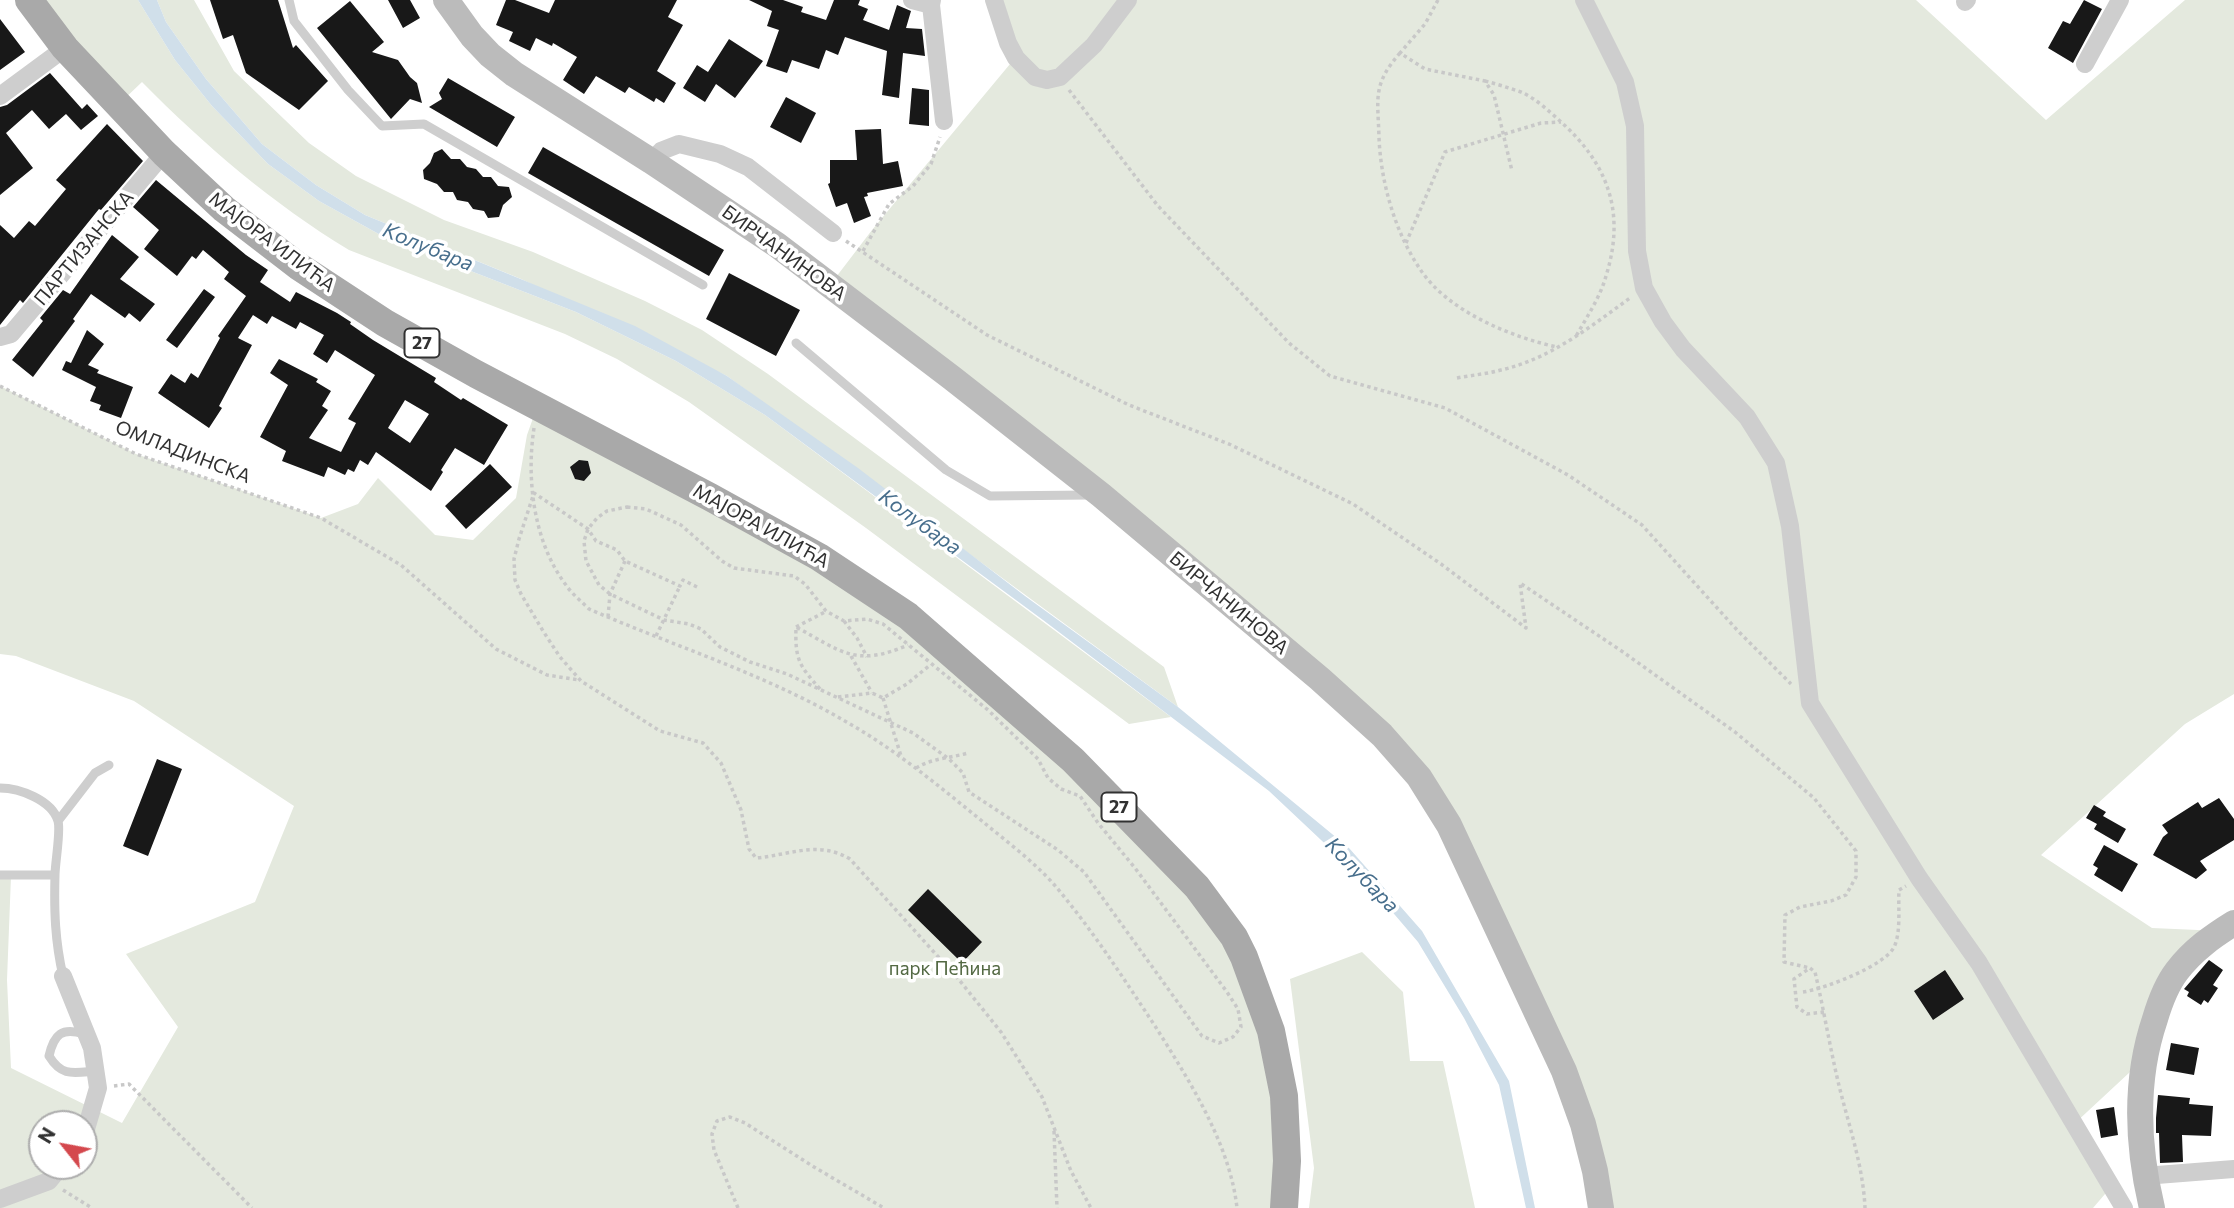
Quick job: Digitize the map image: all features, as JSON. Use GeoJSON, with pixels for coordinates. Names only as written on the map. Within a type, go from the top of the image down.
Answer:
{"type":"FeatureCollection","features":[{"type":"Feature","properties":{"kind":"main road","name":"МАЈОРА ИЛИЋА"},"geometry":{"type":"LineString","coordinates":[[29,0],[65,48],[164,153],[224,209],[298,266],[386,323],[537,407],[819,557],[908,615],[1074,760],[1197,887],[1234,937],[1254,981],[1271,1031],[1284,1096],[1287,1128],[1284,1208]]}},
{"type":"Feature","properties":{"kind":"main road","name":"БИРЧАНИНОВА"},"geometry":{"type":"LineString","coordinates":[[446,0],[472,36],[514,74],[777,245],[1101,495],[1320,679],[1382,735],[1419,777],[1449,825],[1564,1071],[1583,1125],[1601,1208]]}},
{"type":"Feature","properties":{"kind":"main road"},"geometry":{"type":"LineString","coordinates":[[2152,1208],[2144,1176],[2140,1122],[2140,1084],[2150,1034],[2158,1008],[2175,973],[2200,946],[2234,923]]}},
{"type":"Feature","properties":{"kind":"street"},"geometry":{"type":"LineString","coordinates":[[912,0],[931,2],[944,121]]}},
{"type":"Feature","properties":{"kind":"street"},"geometry":{"type":"LineString","coordinates":[[994,0],[1008,43],[1016,58],[1035,77],[1047,80],[1060,77],[1094,45],[1128,0]]}},
{"type":"Feature","properties":{"kind":"street"},"geometry":{"type":"LineString","coordinates":[[1584,0],[1625,82],[1635,126],[1637,237],[1644,288],[1662,322],[1683,349],[1747,417],[1776,463],[1790,526],[1810,703],[1919,878],[1979,963],[2124,1208]]}},
{"type":"Feature","properties":{"kind":"street"},"geometry":{"type":"LineString","coordinates":[[2085,64],[2120,0]]}},
{"type":"Feature","properties":{"kind":"street"},"geometry":{"type":"LineString","coordinates":[[0,96],[65,48]]}},
{"type":"Feature","properties":{"kind":"street"},"geometry":{"type":"LineString","coordinates":[[651,161],[661,151],[679,144],[720,154],[748,167],[833,233]]}},
{"type":"Feature","properties":{"kind":"street","name":"ПАРТИЗАНСКА"},"geometry":{"type":"LineString","coordinates":[[0,337],[11,334],[164,153]]}},
{"type":"Feature","properties":{"kind":"street"},"geometry":{"type":"LineString","coordinates":[[63,976],[92,1048],[97,1079],[90,1110]]}},
{"type":"Feature","properties":{"kind":"street"},"geometry":{"type":"LineString","coordinates":[[2144,1176],[2234,1169]]}},
{"type":"Feature","properties":{"kind":"street"},"geometry":{"type":"LineString","coordinates":[[0,1199],[49,1181]]}},
{"type":"Feature","properties":{"kind":"lane"},"geometry":{"type":"LineString","coordinates":[[289,0],[294,21],[348,90],[382,126],[424,124],[703,285]]}},
{"type":"Feature","properties":{"kind":"lane"},"geometry":{"type":"LineString","coordinates":[[796,343],[946,470],[990,496],[1101,495]]}},
{"type":"Feature","properties":{"kind":"lane"},"geometry":{"type":"LineString","coordinates":[[63,976],[55,943],[58,821],[94,773],[109,765]]}},
{"type":"Feature","properties":{"kind":"lane"},"geometry":{"type":"LineString","coordinates":[[0,788],[9,788],[32,796],[49,808],[58,821]]}},
{"type":"Feature","properties":{"kind":"lane"},"geometry":{"type":"LineString","coordinates":[[0,875],[55,875]]}},
{"type":"Feature","properties":{"kind":"lane"},"geometry":{"type":"LineString","coordinates":[[86,1034],[72,1030],[61,1033],[52,1041],[49,1056],[56,1068],[70,1074],[97,1079]]}},
{"type":"Feature","properties":{"kind":"path"},"geometry":{"type":"LineString","coordinates":[[1438,0],[1425,24],[1380,81],[1379,135],[1386,190],[1420,271],[1443,293],[1479,319],[1503,331],[1557,348]]}},
{"type":"Feature","properties":{"kind":"path"},"geometry":{"type":"LineString","coordinates":[[1400,53],[1425,69],[1485,81],[1523,93],[1561,122],[1591,153],[1608,183],[1613,218],[1612,246],[1606,275],[1596,301],[1575,338]]}},
{"type":"Feature","properties":{"kind":"path"},"geometry":{"type":"LineString","coordinates":[[1060,77],[1158,206],[1289,343],[1330,376],[1445,408],[1568,475],[1642,525],[1738,631],[1810,703]]}},
{"type":"Feature","properties":{"kind":"path"},"geometry":{"type":"LineString","coordinates":[[1485,81],[1494,95],[1512,171]]}},
{"type":"Feature","properties":{"kind":"path"},"geometry":{"type":"LineString","coordinates":[[863,251],[888,204],[913,186],[931,164],[944,121]]}},
{"type":"Feature","properties":{"kind":"path"},"geometry":{"type":"LineString","coordinates":[[1406,243],[1446,152],[1541,123],[1561,122]]}},
{"type":"Feature","properties":{"kind":"path"},"geometry":{"type":"LineString","coordinates":[[833,233],[987,335],[1129,405],[1229,444],[1353,503],[1526,628],[1520,583],[1623,652],[1735,733],[1814,798],[1856,851],[1856,877],[1846,895],[1800,907],[1785,915],[1784,962],[1810,968],[1815,972],[1837,1076],[1863,1178],[1865,1208]]}},
{"type":"Feature","properties":{"kind":"path"},"geometry":{"type":"LineString","coordinates":[[1457,378],[1503,370],[1537,358],[1575,338],[1644,288]]}},
{"type":"Feature","properties":{"kind":"path","name":"ОМЛАДИНСКА"},"geometry":{"type":"LineString","coordinates":[[0,386],[136,454],[321,518],[401,565],[496,649],[547,675],[581,681]]}},
{"type":"Feature","properties":{"kind":"path"},"geometry":{"type":"LineString","coordinates":[[537,407],[531,465],[538,523],[548,554],[566,586],[589,608],[777,686],[850,724],[916,768],[1016,849],[1056,886],[1183,1071],[1212,1127],[1235,1190],[1237,1208]]}},
{"type":"Feature","properties":{"kind":"path"},"geometry":{"type":"LineString","coordinates":[[534,493],[588,529],[596,541],[617,550],[625,561],[680,586]]}},
{"type":"Feature","properties":{"kind":"path"},"geometry":{"type":"LineString","coordinates":[[534,493],[516,549],[516,580],[521,594],[560,657],[581,681],[660,731],[703,743],[721,763],[741,810],[749,849],[756,858],[820,849],[836,850],[850,859],[1001,1032],[1042,1097],[1071,1171],[1091,1208]]}},
{"type":"Feature","properties":{"kind":"path"},"geometry":{"type":"LineString","coordinates":[[844,621],[867,618],[883,624],[988,710],[1038,759],[1048,778],[1061,789],[1080,796],[1098,824],[1135,868],[1238,1009],[1241,1027],[1233,1037],[1219,1043],[1202,1036],[1084,872],[1058,850],[969,792],[962,773],[949,759],[913,733],[720,646],[701,629],[664,620],[610,594],[599,585],[586,561],[584,541],[588,529],[607,511],[627,507],[646,509],[681,525],[722,561],[734,568],[794,576],[805,584],[826,611],[844,621],[867,657]]}},
{"type":"Feature","properties":{"kind":"path"},"geometry":{"type":"LineString","coordinates":[[608,617],[610,594],[625,561]]}},
{"type":"Feature","properties":{"kind":"path"},"geometry":{"type":"LineString","coordinates":[[656,636],[683,580],[697,587]]}},
{"type":"Feature","properties":{"kind":"path"},"geometry":{"type":"LineString","coordinates":[[796,627],[810,617],[826,611]]}},
{"type":"Feature","properties":{"kind":"path"},"geometry":{"type":"LineString","coordinates":[[796,627],[851,656],[867,657],[909,645]]}},
{"type":"Feature","properties":{"kind":"path"},"geometry":{"type":"LineString","coordinates":[[796,627],[795,645],[800,665],[822,690]]}},
{"type":"Feature","properties":{"kind":"path"},"geometry":{"type":"LineString","coordinates":[[851,656],[872,693]]}},
{"type":"Feature","properties":{"kind":"path"},"geometry":{"type":"LineString","coordinates":[[883,698],[907,684],[932,664]]}},
{"type":"Feature","properties":{"kind":"path"},"geometry":{"type":"LineString","coordinates":[[836,697],[872,693],[883,698],[901,758]]}},
{"type":"Feature","properties":{"kind":"path"},"geometry":{"type":"LineString","coordinates":[[916,768],[928,760],[949,759],[968,753]]}},
{"type":"Feature","properties":{"kind":"path"},"geometry":{"type":"LineString","coordinates":[[1803,992],[1819,990],[1880,961],[1894,948],[1899,890],[1919,878]]}},
{"type":"Feature","properties":{"kind":"path"},"geometry":{"type":"LineString","coordinates":[[1810,968],[1794,979],[1797,1007],[1807,1014],[1824,1012]]}},
{"type":"Feature","properties":{"kind":"path"},"geometry":{"type":"LineString","coordinates":[[97,1079],[129,1084],[252,1208]]}},
{"type":"Feature","properties":{"kind":"path"},"geometry":{"type":"LineString","coordinates":[[738,1208],[714,1150],[712,1135],[717,1121],[730,1116],[884,1208]]}},
{"type":"Feature","properties":{"kind":"path"},"geometry":{"type":"LineString","coordinates":[[1054,1126],[1057,1208]]}},
{"type":"Feature","properties":{"kind":"path"},"geometry":{"type":"LineString","coordinates":[[49,1181],[92,1208]]}},
{"type":"Feature","properties":{"kind":"green space"},"geometry":{"type":"Polygon","coordinates":[[[29,0],[138,0],[175,60],[212,106],[268,164],[319,201],[386,238],[576,312],[676,361],[765,415],[1171,717],[1129,724],[866,528],[689,402],[617,359],[565,334],[349,250],[293,213],[240,172],[142,82],[119,104],[29,0]]]}},
{"type":"Feature","properties":{"kind":"green space"},"geometry":{"type":"Polygon","coordinates":[[[157,0],[194,0],[234,71],[309,143],[356,176],[444,220],[533,252],[645,301],[702,330],[768,374],[1164,667],[1178,707],[727,376],[521,279],[365,215],[316,185],[262,144],[206,79],[166,22],[157,0]]]}},
{"type":"Feature","properties":{"kind":"green space"},"geometry":{"type":"Polygon","coordinates":[[[994,0],[1916,0],[2046,120],[2185,0],[2234,0],[2234,694],[2185,724],[2041,855],[2152,928],[2221,931],[2200,946],[2144,1059],[2073,1125],[2111,1187],[2093,1208],[1601,1208],[1595,1171],[1419,777],[830,285],[872,230],[1015,58],[994,0]]]}},
{"type":"Feature","properties":{"kind":"green space","name":"парк Пећина"},"geometry":{"type":"Polygon","coordinates":[[[0,386],[136,454],[321,518],[358,504],[378,478],[435,535],[473,540],[516,498],[527,435],[537,407],[819,557],[1199,885],[1270,1030],[1280,1208],[0,1208],[0,875],[11,876],[7,980],[11,1068],[96,1110],[28,1110],[28,1180],[98,1180],[98,1111],[122,1123],[178,1027],[126,954],[255,902],[294,806],[134,701],[16,656],[0,654],[0,386]]]}},
{"type":"Feature","properties":{"kind":"green space"},"geometry":{"type":"Polygon","coordinates":[[[1362,952],[1403,992],[1410,1061],[1443,1061],[1475,1208],[1309,1208],[1314,1168],[1290,979],[1362,952]]]}},
{"type":"Feature","properties":{"kind":"water","name":"Колубара"},"geometry":{"type":"Polygon","coordinates":[[[138,0],[157,0],[166,22],[206,79],[262,144],[316,185],[365,215],[635,326],[727,376],[858,468],[1025,596],[1178,707],[1349,848],[1422,931],[1509,1081],[1535,1208],[1526,1208],[1499,1085],[1464,1018],[1418,942],[1372,888],[1269,791],[765,415],[676,361],[576,312],[386,238],[319,201],[268,164],[212,106],[175,60],[138,0]]]}},
{"type":"Feature","properties":{"kind":"building"},"geometry":{"type":"Polygon","coordinates":[[[210,0],[278,0],[293,48],[296,45],[328,81],[299,110],[246,73],[233,35],[223,39],[210,0]]]}},
{"type":"Feature","properties":{"kind":"building"},"geometry":{"type":"Polygon","coordinates":[[[388,0],[410,0],[420,18],[403,28],[388,0]]]}},
{"type":"Feature","properties":{"kind":"building"},"geometry":{"type":"Polygon","coordinates":[[[506,0],[515,0],[549,13],[555,0],[677,0],[668,17],[683,25],[657,71],[676,83],[664,103],[656,98],[654,102],[629,87],[625,93],[596,76],[584,94],[563,80],[577,57],[553,43],[552,46],[536,38],[530,51],[509,41],[513,32],[496,25],[506,0]]]}},
{"type":"Feature","properties":{"kind":"building"},"geometry":{"type":"Polygon","coordinates":[[[749,0],[783,0],[803,7],[801,12],[826,20],[834,0],[860,0],[858,5],[868,9],[863,20],[889,30],[897,5],[911,11],[906,28],[922,29],[925,56],[903,53],[899,98],[882,95],[887,51],[845,37],[838,55],[826,50],[819,69],[792,60],[787,73],[766,66],[779,30],[767,26],[772,11],[749,0]]]}},
{"type":"Feature","properties":{"kind":"building"},"geometry":{"type":"Polygon","coordinates":[[[2084,0],[2102,9],[2073,63],[2048,48],[2063,21],[2070,24],[2084,0]]]}},
{"type":"Feature","properties":{"kind":"building"},"geometry":{"type":"Polygon","coordinates":[[[350,1],[384,42],[372,52],[398,60],[417,83],[422,103],[410,99],[391,119],[317,28],[350,1]]]}},
{"type":"Feature","properties":{"kind":"building"},"geometry":{"type":"Polygon","coordinates":[[[0,19],[25,52],[0,70],[0,19]]]}},
{"type":"Feature","properties":{"kind":"building"},"geometry":{"type":"Polygon","coordinates":[[[729,39],[763,61],[735,98],[716,84],[705,102],[683,88],[697,65],[708,72],[729,39]]]}},
{"type":"Feature","properties":{"kind":"building"},"geometry":{"type":"Polygon","coordinates":[[[50,73],[82,109],[87,104],[98,116],[81,130],[66,114],[49,129],[32,110],[6,133],[33,168],[0,195],[0,107],[7,105],[50,73]]]}},
{"type":"Feature","properties":{"kind":"building"},"geometry":{"type":"Polygon","coordinates":[[[448,78],[515,117],[497,147],[429,107],[442,99],[439,93],[448,78]]]}},
{"type":"Feature","properties":{"kind":"building"},"geometry":{"type":"Polygon","coordinates":[[[912,88],[929,90],[929,126],[909,124],[912,88]]]}},
{"type":"Feature","properties":{"kind":"building"},"geometry":{"type":"Polygon","coordinates":[[[786,97],[816,113],[801,143],[770,127],[786,97]]]}},
{"type":"Feature","properties":{"kind":"building"},"geometry":{"type":"Polygon","coordinates":[[[107,124],[143,161],[101,210],[99,209],[23,303],[20,300],[0,325],[0,225],[14,238],[29,221],[35,226],[66,189],[56,180],[107,124]]]}},
{"type":"Feature","properties":{"kind":"building"},"geometry":{"type":"Polygon","coordinates":[[[881,129],[883,164],[898,161],[903,186],[867,193],[868,196],[864,197],[871,216],[854,223],[847,203],[836,207],[828,184],[830,160],[857,160],[855,130],[881,129]]]}},
{"type":"Feature","properties":{"kind":"building"},"geometry":{"type":"Polygon","coordinates":[[[543,147],[724,250],[709,276],[528,173],[543,147]]]}},
{"type":"Feature","properties":{"kind":"building"},"geometry":{"type":"Polygon","coordinates":[[[442,149],[451,159],[460,159],[483,177],[491,177],[498,186],[509,187],[512,197],[503,205],[499,217],[488,218],[484,211],[473,209],[468,202],[457,200],[453,192],[444,192],[437,184],[424,179],[423,170],[434,153],[442,149]]]}},
{"type":"Feature","properties":{"kind":"building"},"geometry":{"type":"Polygon","coordinates":[[[156,180],[268,270],[260,282],[290,302],[296,292],[337,313],[373,340],[436,378],[434,382],[461,400],[463,398],[508,425],[484,465],[455,448],[431,491],[376,452],[368,465],[360,460],[354,472],[348,469],[345,475],[328,467],[324,477],[282,461],[286,451],[260,437],[288,385],[270,373],[279,359],[318,379],[316,382],[331,391],[322,406],[328,410],[309,438],[341,452],[356,423],[348,419],[375,375],[335,350],[327,363],[313,354],[324,335],[300,322],[296,329],[272,316],[267,324],[253,315],[238,338],[252,345],[219,406],[222,408],[209,428],[158,393],[171,374],[185,383],[191,373],[198,378],[220,338],[218,336],[246,296],[224,279],[229,272],[203,250],[196,259],[192,256],[177,276],[144,249],[159,230],[133,207],[156,180]],[[405,400],[388,428],[410,443],[429,414],[405,400]]]}},
{"type":"Feature","properties":{"kind":"building"},"geometry":{"type":"Polygon","coordinates":[[[112,235],[139,257],[120,279],[155,304],[140,322],[129,313],[125,318],[91,294],[73,319],[75,321],[33,377],[12,360],[43,321],[40,318],[63,290],[70,294],[112,235]]]}},
{"type":"Feature","properties":{"kind":"building"},"geometry":{"type":"Polygon","coordinates":[[[729,273],[800,310],[776,356],[706,319],[729,273]]]}},
{"type":"Feature","properties":{"kind":"building"},"geometry":{"type":"Polygon","coordinates":[[[204,289],[215,297],[177,348],[166,340],[204,289]]]}},
{"type":"Feature","properties":{"kind":"building"},"geometry":{"type":"Polygon","coordinates":[[[87,330],[104,344],[88,365],[99,370],[97,373],[133,387],[121,418],[99,410],[101,405],[90,401],[96,387],[62,370],[66,361],[71,363],[87,330]]]}},
{"type":"Feature","properties":{"kind":"building"},"geometry":{"type":"Polygon","coordinates":[[[579,460],[588,461],[591,473],[584,481],[575,479],[570,467],[579,460]]]}},
{"type":"Feature","properties":{"kind":"building"},"geometry":{"type":"Polygon","coordinates":[[[490,464],[512,487],[466,529],[445,506],[490,464]]]}},
{"type":"Feature","properties":{"kind":"building"},"geometry":{"type":"Polygon","coordinates":[[[157,759],[182,769],[148,856],[123,846],[157,759]]]}},
{"type":"Feature","properties":{"kind":"building"},"geometry":{"type":"Polygon","coordinates":[[[2219,798],[2234,819],[2234,840],[2200,861],[2207,870],[2196,879],[2153,855],[2168,833],[2162,825],[2198,802],[2202,808],[2219,798]]]}},
{"type":"Feature","properties":{"kind":"building"},"geometry":{"type":"Polygon","coordinates":[[[2094,805],[2106,812],[2103,816],[2126,829],[2118,843],[2094,829],[2097,824],[2086,818],[2094,805]]]}},
{"type":"Feature","properties":{"kind":"building"},"geometry":{"type":"Polygon","coordinates":[[[2104,845],[2138,864],[2122,892],[2094,875],[2098,868],[2093,865],[2104,845]]]}},
{"type":"Feature","properties":{"kind":"building"},"geometry":{"type":"Polygon","coordinates":[[[928,889],[982,942],[962,963],[908,910],[928,889]]]}},
{"type":"Feature","properties":{"kind":"building"},"geometry":{"type":"Polygon","coordinates":[[[2209,960],[2223,970],[2213,985],[2218,988],[2208,1003],[2204,1000],[2201,1005],[2187,996],[2189,992],[2184,989],[2209,960]]]}},
{"type":"Feature","properties":{"kind":"building"},"geometry":{"type":"Polygon","coordinates":[[[1945,970],[1964,999],[1933,1020],[1914,991],[1945,970]]]}},
{"type":"Feature","properties":{"kind":"building"},"geometry":{"type":"Polygon","coordinates":[[[2171,1043],[2199,1048],[2194,1075],[2166,1070],[2171,1043]]]}},
{"type":"Feature","properties":{"kind":"building"},"geometry":{"type":"Polygon","coordinates":[[[2158,1095],[2190,1098],[2189,1104],[2213,1106],[2211,1136],[2182,1135],[2183,1162],[2160,1163],[2159,1133],[2156,1133],[2158,1095]]]}},
{"type":"Feature","properties":{"kind":"building"},"geometry":{"type":"Polygon","coordinates":[[[2114,1107],[2118,1135],[2101,1138],[2096,1110],[2114,1107]]]}}]}
